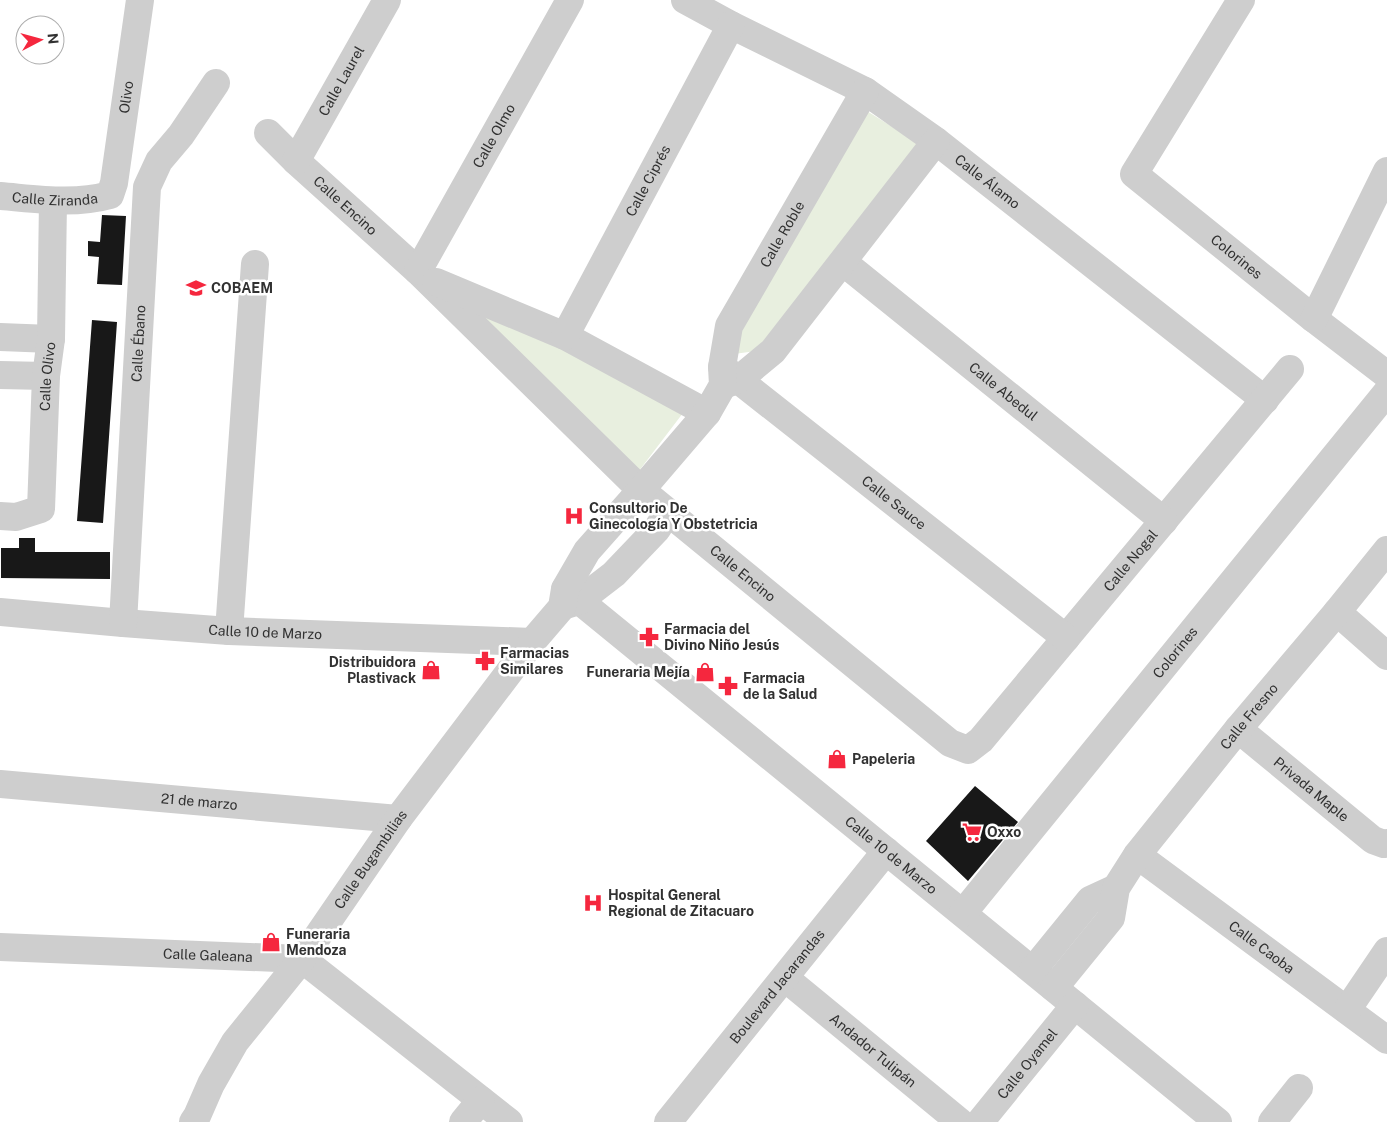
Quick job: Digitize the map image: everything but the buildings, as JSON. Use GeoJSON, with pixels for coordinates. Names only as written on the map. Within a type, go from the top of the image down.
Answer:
{"type":"FeatureCollection","features":[{"type":"Feature","properties":{"kind":"street","name":"Olivo"},"geometry":{"type":"LineString","coordinates":[[110,195],[114,182],[140,0]]}},
{"type":"Feature","properties":{"kind":"street","name":"Calle Laurel"},"geometry":{"type":"LineString","coordinates":[[296,161],[387,0]]}},
{"type":"Feature","properties":{"kind":"street","name":"Calle Olmo"},"geometry":{"type":"LineString","coordinates":[[421,274],[570,0]]}},
{"type":"Feature","properties":{"kind":"street","name":"Calle Álamo"},"geometry":{"type":"LineString","coordinates":[[685,0],[731,26],[865,91],[936,141],[1264,400]]}},
{"type":"Feature","properties":{"kind":"street","name":"Colorines"},"geometry":{"type":"LineString","coordinates":[[1241,0],[1134,174],[1314,319],[1387,375]]}},
{"type":"Feature","properties":{"kind":"street","name":"Calle Ciprés"},"geometry":{"type":"LineString","coordinates":[[565,336],[731,26]]}},
{"type":"Feature","properties":{"kind":"street","name":"Calle Ébano"},"geometry":{"type":"LineString","coordinates":[[123,623],[147,187],[159,162],[182,135],[216,83]]}},
{"type":"Feature","properties":{"kind":"street","name":"Calle Roble"},"geometry":{"type":"LineString","coordinates":[[568,599],[587,551],[707,413],[728,377],[729,326],[865,91]]}},
{"type":"Feature","properties":{"kind":"street","name":"Calle Encino"},"geometry":{"type":"LineString","coordinates":[[268,133],[296,161],[421,274],[641,490],[950,743],[968,750]]}},
{"type":"Feature","properties":{"kind":"street","name":"Calle Roble"},"geometry":{"type":"LineString","coordinates":[[728,377],[773,351],[936,141]]}},
{"type":"Feature","properties":{"kind":"street"},"geometry":{"type":"LineString","coordinates":[[1314,319],[1387,172]]}},
{"type":"Feature","properties":{"kind":"street","name":"Calle Ziranda"},"geometry":{"type":"LineString","coordinates":[[0,196],[53,201],[96,199],[110,195]]}},
{"type":"Feature","properties":{"kind":"street","name":"Calle Olivo"},"geometry":{"type":"LineString","coordinates":[[0,516],[16,517],[40,509],[46,376],[50,339],[53,201]]}},
{"type":"Feature","properties":{"kind":"street","name":"Calle Abedul"},"geometry":{"type":"LineString","coordinates":[[843,262],[1164,521]]}},
{"type":"Feature","properties":{"kind":"street"},"geometry":{"type":"LineString","coordinates":[[229,631],[255,264]]}},
{"type":"Feature","properties":{"kind":"street","name":"Calle Encino"},"geometry":{"type":"LineString","coordinates":[[421,274],[565,336],[707,413]]}},
{"type":"Feature","properties":{"kind":"street"},"geometry":{"type":"LineString","coordinates":[[0,337],[50,339]]}},
{"type":"Feature","properties":{"kind":"street","name":"Calle Nogal"},"geometry":{"type":"LineString","coordinates":[[968,750],[981,740],[1290,369]]}},
{"type":"Feature","properties":{"kind":"street"},"geometry":{"type":"LineString","coordinates":[[0,375],[46,376]]}},
{"type":"Feature","properties":{"kind":"street","name":"Calle Sauce"},"geometry":{"type":"LineString","coordinates":[[728,377],[1066,638]]}},
{"type":"Feature","properties":{"kind":"street","name":"Colorines"},"geometry":{"type":"LineString","coordinates":[[963,913],[1387,392]]}},
{"type":"Feature","properties":{"kind":"street"},"geometry":{"type":"LineString","coordinates":[[568,599],[614,574],[657,528],[668,512]]}},
{"type":"Feature","properties":{"kind":"street","name":"Calle Fresno"},"geometry":{"type":"LineString","coordinates":[[1064,996],[1111,918],[1116,888],[1137,855],[1238,729],[1387,550]]}},
{"type":"Feature","properties":{"kind":"street","name":"Calle 10 de Marzo"},"geometry":{"type":"LineString","coordinates":[[568,599],[886,851],[1218,1122]]}},
{"type":"Feature","properties":{"kind":"street","name":"Calle Bugambilias"},"geometry":{"type":"LineString","coordinates":[[193,1122],[211,1084],[236,1042],[302,959],[398,819],[532,642],[568,599]]}},
{"type":"Feature","properties":{"kind":"street","name":"Calle 10 de Marzo"},"geometry":{"type":"LineString","coordinates":[[0,612],[229,631],[532,642]]}},
{"type":"Feature","properties":{"kind":"street"},"geometry":{"type":"LineString","coordinates":[[1337,612],[1387,656]]}},
{"type":"Feature","properties":{"kind":"street","name":"Privada Maple"},"geometry":{"type":"LineString","coordinates":[[1238,729],[1373,840],[1384,844],[1387,843]]}},
{"type":"Feature","properties":{"kind":"street","name":"21 de marzo"},"geometry":{"type":"LineString","coordinates":[[0,784],[398,819]]}},
{"type":"Feature","properties":{"kind":"street","name":"Boulevard Jacarandas"},"geometry":{"type":"LineString","coordinates":[[668,1122],[886,851]]}},
{"type":"Feature","properties":{"kind":"street","name":"Calle Caoba"},"geometry":{"type":"LineString","coordinates":[[1137,855],[1387,1040]]}},
{"type":"Feature","properties":{"kind":"street"},"geometry":{"type":"LineString","coordinates":[[1033,970],[1090,900],[1116,888]]}},
{"type":"Feature","properties":{"kind":"street","name":"Calle Galeana"},"geometry":{"type":"LineString","coordinates":[[0,948],[302,959]]}},
{"type":"Feature","properties":{"kind":"street"},"geometry":{"type":"LineString","coordinates":[[1347,1010],[1387,951]]}},
{"type":"Feature","properties":{"kind":"street"},"geometry":{"type":"LineString","coordinates":[[302,959],[509,1122]]}},
{"type":"Feature","properties":{"kind":"street","name":"Andador Tulipán"},"geometry":{"type":"LineString","coordinates":[[785,978],[960,1122]]}},
{"type":"Feature","properties":{"kind":"street","name":"Calle Oyamel"},"geometry":{"type":"LineString","coordinates":[[980,1122],[1064,996]]}},
{"type":"Feature","properties":{"kind":"street"},"geometry":{"type":"LineString","coordinates":[[1272,1122],[1299,1088]]}},
{"type":"Feature","properties":{"kind":"street"},"geometry":{"type":"LineString","coordinates":[[463,1122],[481,1100]]}},
{"type":"Feature","properties":{"kind":"green space"},"geometry":{"type":"Polygon","coordinates":[[[862,108],[923,146],[756,351],[734,354],[736,328],[862,108]]]}},
{"type":"Feature","properties":{"kind":"green space"},"geometry":{"type":"Polygon","coordinates":[[[445,291],[575,345],[683,413],[635,476],[445,291]]]}},
{"type":"Feature","properties":{"kind":"place","name":"COBAEM"},"geometry":{"type":"Point","coordinates":[196,288]}},
{"type":"Feature","properties":{"kind":"place","name":"Consultorio De Ginecología Y Obstetricia"},"geometry":{"type":"Point","coordinates":[574,516]}},
{"type":"Feature","properties":{"kind":"place","name":"Farmacia del Divino Niño Jesús"},"geometry":{"type":"Point","coordinates":[649,637]}},
{"type":"Feature","properties":{"kind":"place","name":"Farmacias Similares"},"geometry":{"type":"Point","coordinates":[485,661]}},
{"type":"Feature","properties":{"kind":"place","name":"Distribuidora Plastivack"},"geometry":{"type":"Point","coordinates":[431,670]}},
{"type":"Feature","properties":{"kind":"place","name":"Funeraria Mejía"},"geometry":{"type":"Point","coordinates":[705,672]}},
{"type":"Feature","properties":{"kind":"place","name":"Farmacia de la Salud"},"geometry":{"type":"Point","coordinates":[728,686]}},
{"type":"Feature","properties":{"kind":"place","name":"Papeleria"},"geometry":{"type":"Point","coordinates":[837,759]}},
{"type":"Feature","properties":{"kind":"place","name":"Oxxo"},"geometry":{"type":"Point","coordinates":[972,832]}},
{"type":"Feature","properties":{"kind":"place","name":"Hospital General Regional de Zitacuaro"},"geometry":{"type":"Point","coordinates":[593,903]}},
{"type":"Feature","properties":{"kind":"place","name":"Funeraria Mendoza"},"geometry":{"type":"Point","coordinates":[271,942]}}]}
